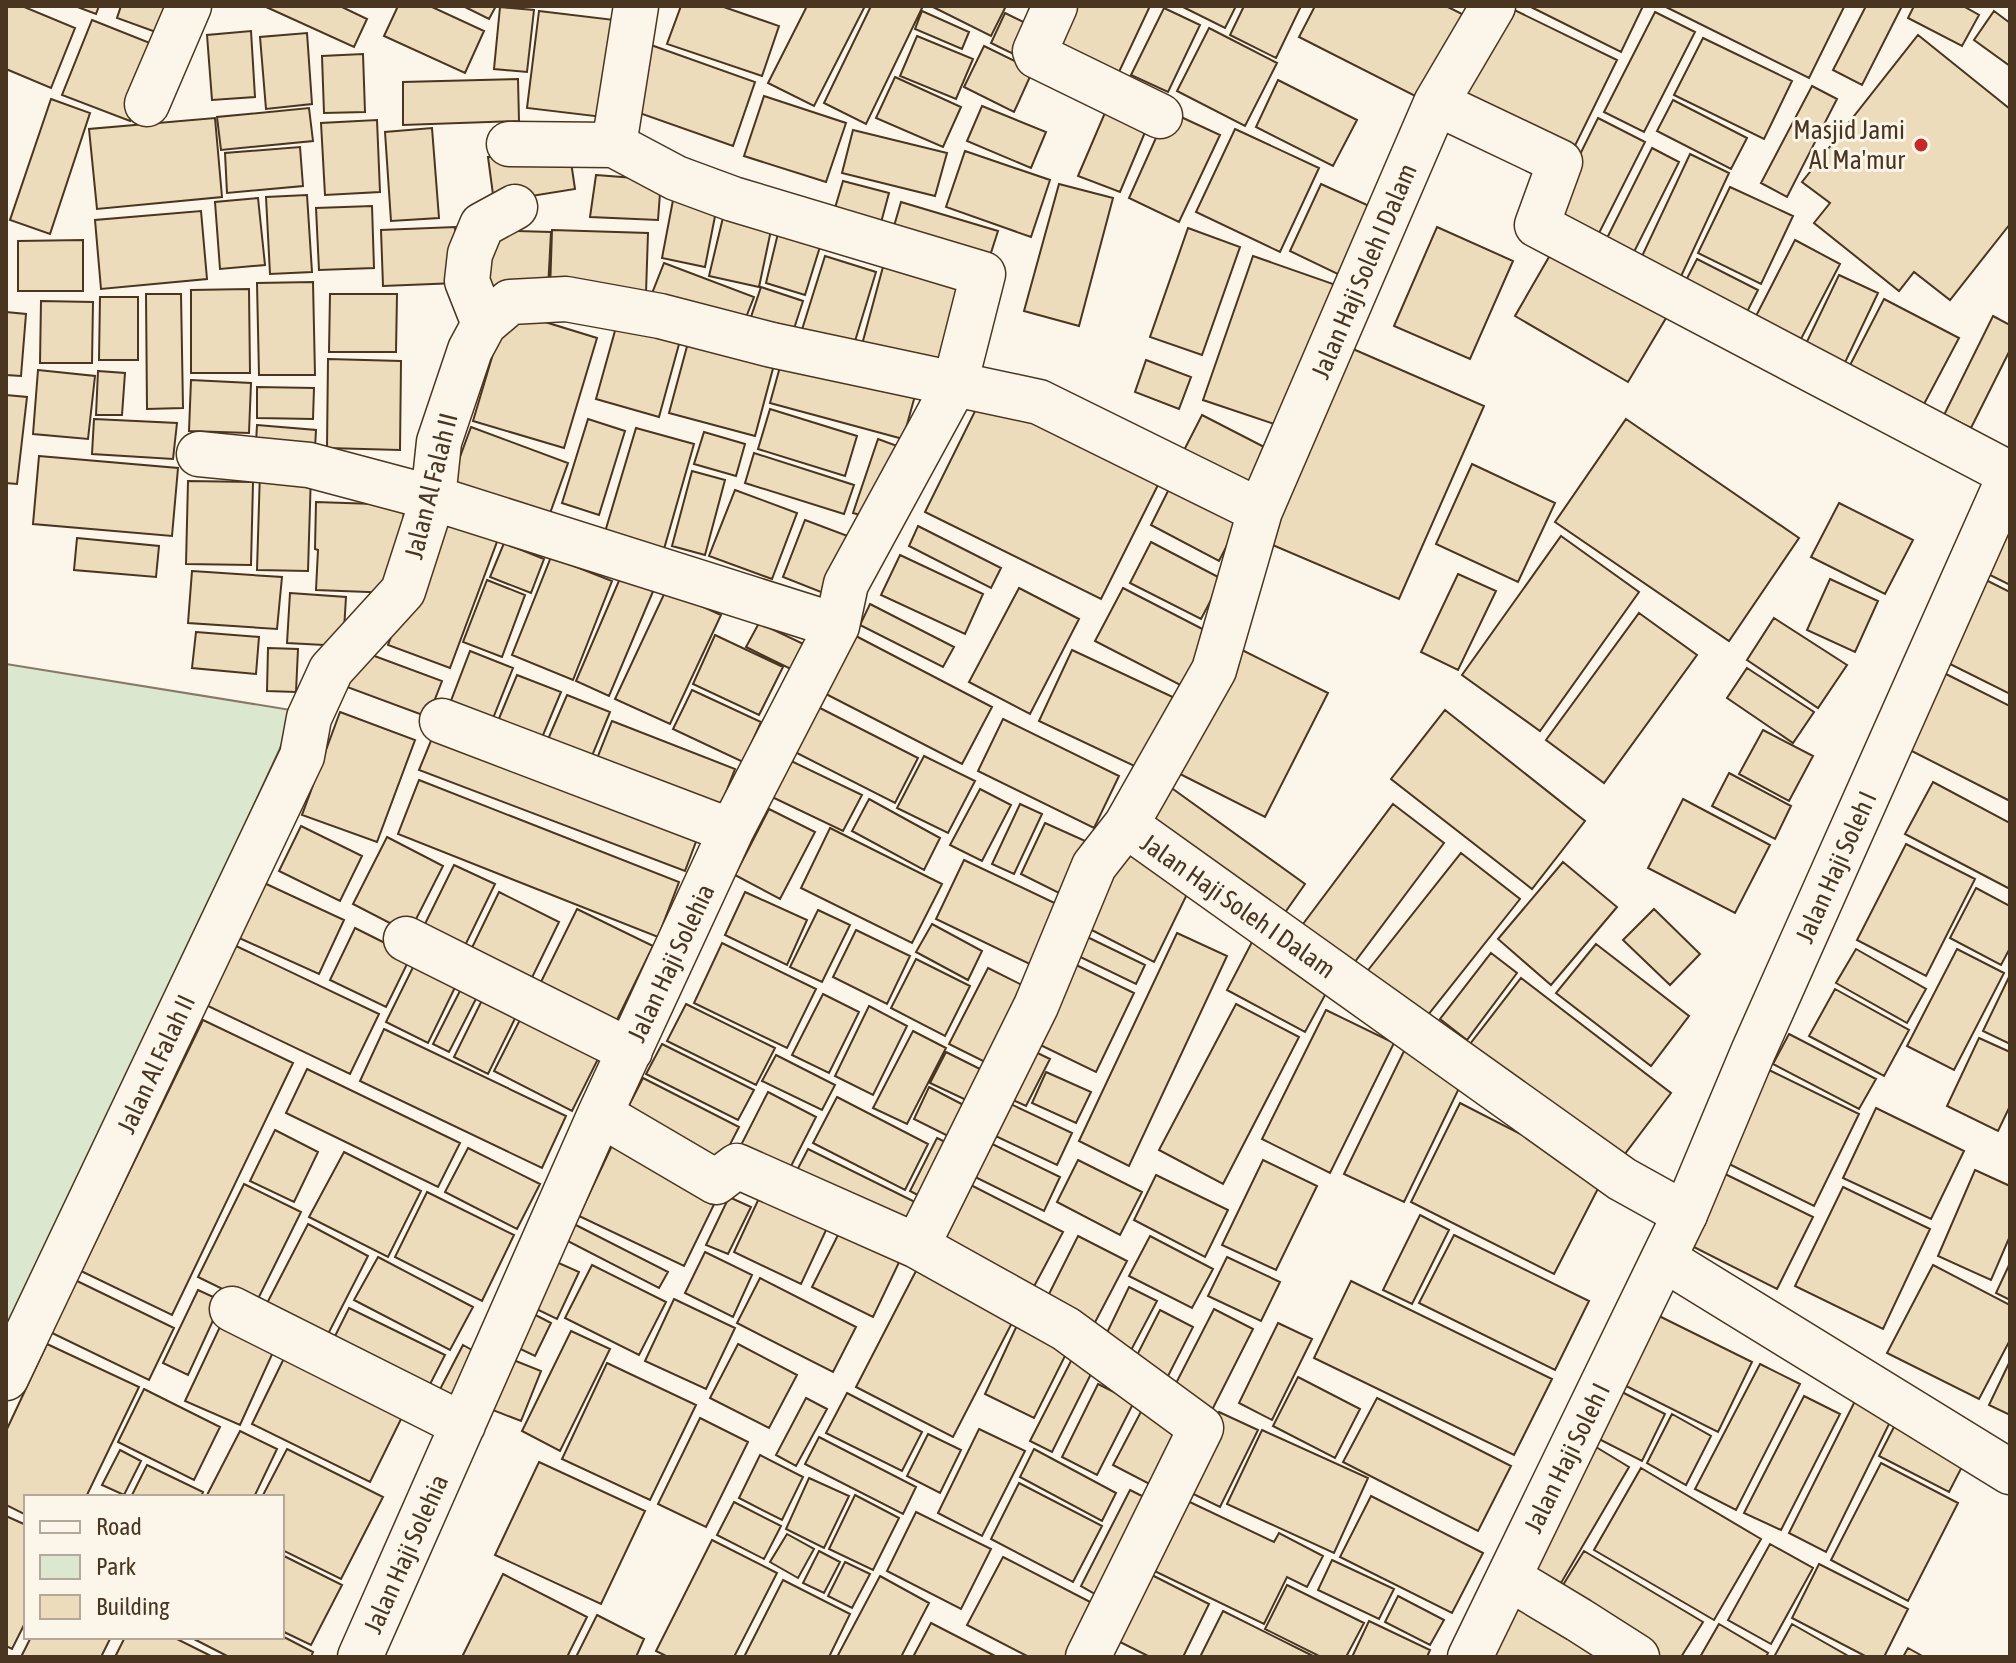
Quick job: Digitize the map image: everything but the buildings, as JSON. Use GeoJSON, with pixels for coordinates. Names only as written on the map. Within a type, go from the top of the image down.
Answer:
{"type":"FeatureCollection","features":[{"type":"Feature","properties":{"kind":"street"},"geometry":{"type":"LineString","coordinates":[[147,104],[189,6]]}},
{"type":"Feature","properties":{"kind":"street"},"geometry":{"type":"LineString","coordinates":[[509,144],[614,145],[636,6]]}},
{"type":"Feature","properties":{"kind":"street"},"geometry":{"type":"LineString","coordinates":[[1055,6],[1035,51],[1037,56],[1160,116]]}},
{"type":"Feature","properties":{"kind":"street","name":"Jalan Haji Soleh I Dalam"},"geometry":{"type":"LineString","coordinates":[[1493,6],[1436,103],[1260,511],[1214,670],[1126,825],[1622,1179],[1685,1214]]}},
{"type":"Feature","properties":{"kind":"street"},"geometry":{"type":"LineString","coordinates":[[1436,103],[1560,162],[1537,225],[2010,474]]}},
{"type":"Feature","properties":{"kind":"street","name":"Jalan Haji Solehia"},"geometry":{"type":"LineString","coordinates":[[360,1657],[600,1114],[731,831],[837,626],[846,584],[955,384],[983,274],[733,199],[676,178],[614,145]]}},
{"type":"Feature","properties":{"kind":"street"},"geometry":{"type":"LineString","coordinates":[[484,324],[467,281],[470,254],[482,225],[515,207]]}},
{"type":"Feature","properties":{"kind":"street","name":"Jalan Al Falah II"},"geometry":{"type":"LineString","coordinates":[[6,1378],[302,756],[309,718],[331,670],[403,591],[433,498],[439,442],[470,350],[484,324],[510,302],[566,299],[660,316],[772,345],[1039,402],[1260,511]]}},
{"type":"Feature","properties":{"kind":"street"},"geometry":{"type":"LineString","coordinates":[[199,454],[309,465],[433,498],[837,626]]}},
{"type":"Feature","properties":{"kind":"street","name":"Jalan Haji Soleh I"},"geometry":{"type":"LineString","coordinates":[[1470,1657],[1685,1214],[1753,1052],[2010,474]]}},
{"type":"Feature","properties":{"kind":"street"},"geometry":{"type":"LineString","coordinates":[[442,721],[731,831]]}},
{"type":"Feature","properties":{"kind":"street"},"geometry":{"type":"LineString","coordinates":[[917,1246],[1036,1006],[1094,866],[1126,825]]}},
{"type":"Feature","properties":{"kind":"street"},"geometry":{"type":"LineString","coordinates":[[406,939],[630,1051]]}},
{"type":"Feature","properties":{"kind":"street"},"geometry":{"type":"LineString","coordinates":[[600,1114],[716,1182],[737,1166],[917,1246],[1066,1329],[1201,1428],[1088,1657]]}},
{"type":"Feature","properties":{"kind":"street"},"geometry":{"type":"LineString","coordinates":[[1664,1259],[2010,1472]]}},
{"type":"Feature","properties":{"kind":"street"},"geometry":{"type":"LineString","coordinates":[[232,1309],[463,1425]]}},
{"type":"Feature","properties":{"kind":"street"},"geometry":{"type":"LineString","coordinates":[[1509,1578],[1637,1657]]}},
{"type":"Feature","properties":{"kind":"green space"},"geometry":{"type":"Polygon","coordinates":[[[6,664],[297,711],[6,1346],[6,664]]]}},
{"type":"Feature","properties":{"kind":"place","name":"Masjid Jami Al Ma'mur"},"geometry":{"type":"Point","coordinates":[1921,145]}}]}
